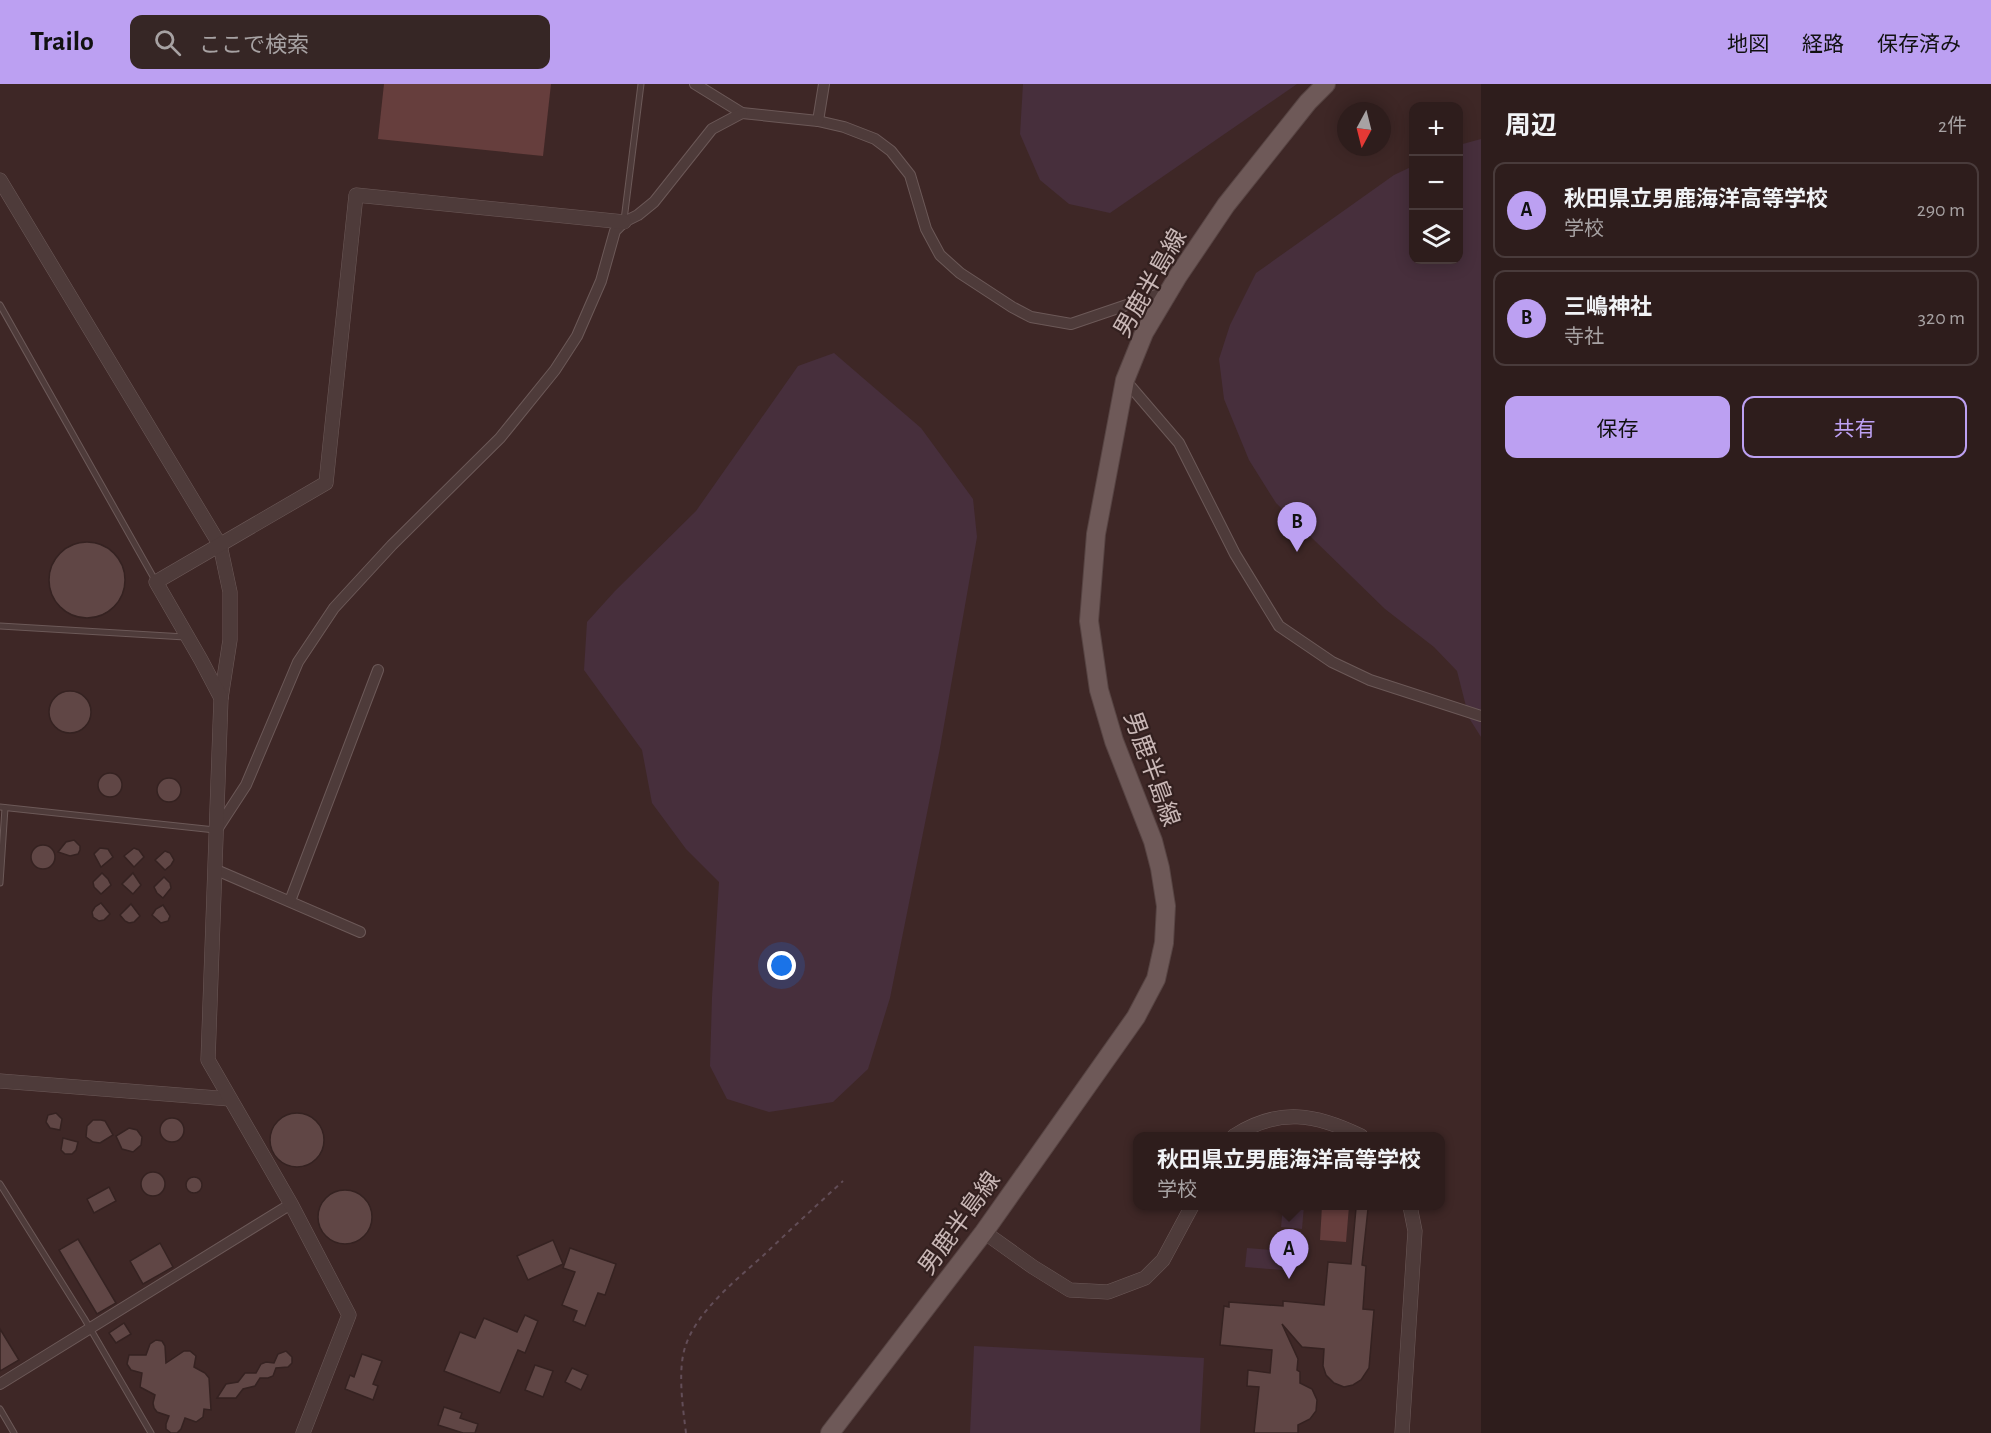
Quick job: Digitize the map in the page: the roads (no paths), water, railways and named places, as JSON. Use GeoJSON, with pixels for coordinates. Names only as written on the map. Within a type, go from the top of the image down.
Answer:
{"type":"FeatureCollection","features":[{"type":"Feature","properties":{"kind":"main road","name":"男鹿半島線"},"geometry":{"type":"LineString","coordinates":[[830,1433],[984,1232],[1136,1017],[1156,979],[1164,943],[1166,906],[1160,868],[1154,841],[1114,741],[1098,690],[1089,621],[1096,534],[1125,380],[1144,333],[1227,205],[1308,102],[1326,84]]}},
{"type":"Feature","properties":{"kind":"street"},"geometry":{"type":"LineString","coordinates":[[695,84],[742,114],[818,121],[844,127],[875,139],[891,151],[910,175],[926,229],[940,255],[960,273],[1031,318],[1071,324],[1170,291]]}},
{"type":"Feature","properties":{"kind":"street"},"geometry":{"type":"LineString","coordinates":[[818,121],[824,84]]}},
{"type":"Feature","properties":{"kind":"street"},"geometry":{"type":"LineString","coordinates":[[216,831],[246,785],[298,662],[334,608],[392,544],[500,438],[555,370],[577,336],[601,281],[615,231],[624,222],[638,216],[654,202],[712,129],[742,114]]}},
{"type":"Feature","properties":{"kind":"street"},"geometry":{"type":"LineString","coordinates":[[0,180],[220,545],[230,592],[230,640],[221,699],[208,1060],[291,1204],[349,1315],[303,1433]]}},
{"type":"Feature","properties":{"kind":"street"},"geometry":{"type":"LineString","coordinates":[[221,699],[156,582],[326,483],[356,195],[624,222]]}},
{"type":"Feature","properties":{"kind":"street"},"geometry":{"type":"LineString","coordinates":[[1125,380],[1179,443],[1235,554],[1279,626],[1332,662],[1370,680],[1481,716]]}},
{"type":"Feature","properties":{"kind":"street"},"geometry":{"type":"LineString","coordinates":[[290,901],[378,670]]}},
{"type":"Feature","properties":{"kind":"street"},"geometry":{"type":"LineString","coordinates":[[214,869],[360,932]]}},
{"type":"Feature","properties":{"kind":"street"},"geometry":{"type":"LineString","coordinates":[[0,1081],[230,1099]]}},
{"type":"Feature","properties":{"kind":"street"},"geometry":{"type":"LineString","coordinates":[[1243,1132],[1263,1121],[1306,1117],[1334,1123],[1351,1132]]}},
{"type":"Feature","properties":{"kind":"street"},"geometry":{"type":"LineString","coordinates":[[0,1384],[291,1204]]}},
{"type":"Feature","properties":{"kind":"street"},"geometry":{"type":"LineString","coordinates":[[984,1232],[1070,1290],[1108,1292],[1145,1278],[1163,1260],[1190,1210]]}},
{"type":"Feature","properties":{"kind":"street"},"geometry":{"type":"LineString","coordinates":[[1402,1433],[1415,1231],[1411,1210]]}},
{"type":"Feature","properties":{"kind":"lane"},"geometry":{"type":"LineString","coordinates":[[624,222],[641,84]]}},
{"type":"Feature","properties":{"kind":"lane"},"geometry":{"type":"LineString","coordinates":[[0,304],[156,582]]}},
{"type":"Feature","properties":{"kind":"lane"},"geometry":{"type":"LineString","coordinates":[[0,626],[187,637]]}},
{"type":"Feature","properties":{"kind":"lane"},"geometry":{"type":"LineString","coordinates":[[0,883],[3,808],[216,831]]}},
{"type":"Feature","properties":{"kind":"lane"},"geometry":{"type":"LineString","coordinates":[[0,1184],[90,1328],[151,1433]]}},
{"type":"Feature","properties":{"kind":"lane"},"geometry":{"type":"LineString","coordinates":[[0,1409],[14,1433]]}},
{"type":"Feature","properties":{"kind":"place","name":"三嶋神社"},"geometry":{"type":"Point","coordinates":[1297,552]}},
{"type":"Feature","properties":{"kind":"place","name":"秋田県立男鹿海洋高等学校"},"geometry":{"type":"Point","coordinates":[1289,1279]}}]}
